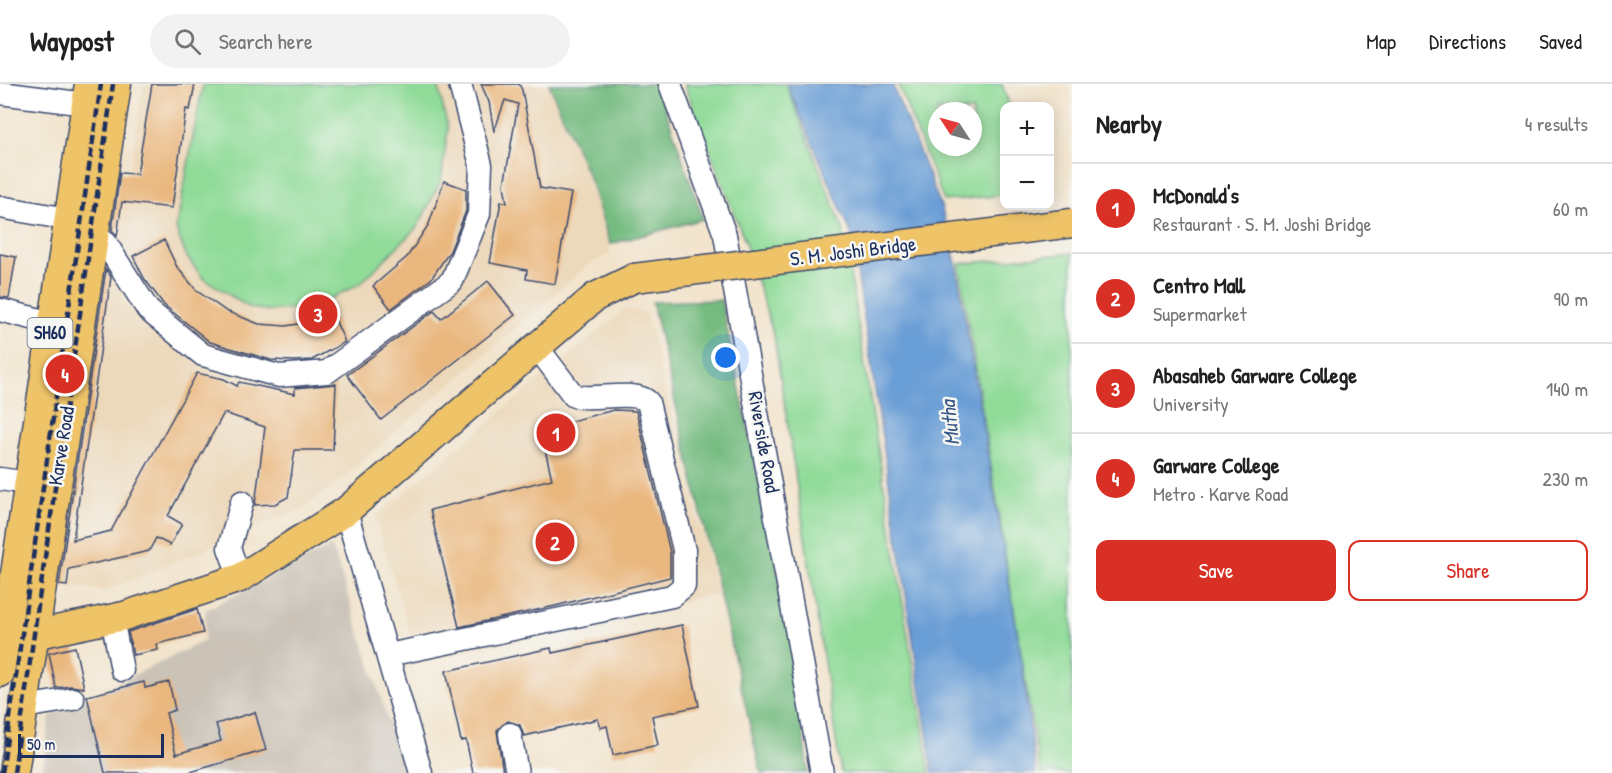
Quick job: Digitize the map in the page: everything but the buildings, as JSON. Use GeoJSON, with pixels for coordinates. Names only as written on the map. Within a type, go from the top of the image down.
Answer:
{"type":"FeatureCollection","features":[{"type":"Feature","properties":{"kind":"main road","name":"Karve Road"},"geometry":{"type":"LineString","coordinates":[[0,673],[13,632],[117,84]]}},
{"type":"Feature","properties":{"kind":"main road","name":"Karve Road"},"geometry":{"type":"LineString","coordinates":[[14,773],[23,707],[13,632],[28,483],[88,94]]}},
{"type":"Feature","properties":{"kind":"main road","name":"S. M. Joshi Bridge"},"geometry":{"type":"LineString","coordinates":[[13,632],[112,618],[240,578],[346,511],[595,297],[634,278],[1072,223]]}},
{"type":"Feature","properties":{"kind":"street"},"geometry":{"type":"LineString","coordinates":[[105,242],[148,310],[203,355],[279,376],[327,372],[452,281],[478,214],[481,165],[460,84]]}},
{"type":"Feature","properties":{"kind":"street","name":"Riverside Road"},"geometry":{"type":"LineString","coordinates":[[670,84],[728,247],[822,773]]}},
{"type":"Feature","properties":{"kind":"street"},"geometry":{"type":"LineString","coordinates":[[0,93],[88,94]]}},
{"type":"Feature","properties":{"kind":"street"},"geometry":{"type":"LineString","coordinates":[[0,207],[68,219]]}},
{"type":"Feature","properties":{"kind":"street"},"geometry":{"type":"LineString","coordinates":[[0,310],[52,323]]}},
{"type":"Feature","properties":{"kind":"street"},"geometry":{"type":"LineString","coordinates":[[388,655],[672,596],[684,586],[684,550],[648,402],[637,395],[593,399],[574,396],[537,346]]}},
{"type":"Feature","properties":{"kind":"street"},"geometry":{"type":"LineString","coordinates":[[0,478],[28,483]]}},
{"type":"Feature","properties":{"kind":"street"},"geometry":{"type":"LineString","coordinates":[[240,578],[229,548],[242,502]]}},
{"type":"Feature","properties":{"kind":"street"},"geometry":{"type":"LineString","coordinates":[[346,511],[422,773]]}},
{"type":"Feature","properties":{"kind":"street"},"geometry":{"type":"LineString","coordinates":[[112,618],[122,670]]}},
{"type":"Feature","properties":{"kind":"street"},"geometry":{"type":"LineString","coordinates":[[23,707],[73,699]]}},
{"type":"Feature","properties":{"kind":"street"},"geometry":{"type":"LineString","coordinates":[[510,734],[517,773]]}},
{"type":"Feature","properties":{"kind":"shaded area"},"geometry":{"type":"Polygon","coordinates":[[[144,84],[547,84],[590,184],[611,254],[589,264],[340,480],[303,508],[105,591],[60,585],[144,84]]]}},
{"type":"Feature","properties":{"kind":"shaded area"},"geometry":{"type":"Polygon","coordinates":[[[625,309],[646,313],[717,593],[419,663],[375,517],[625,309]]]}},
{"type":"Feature","properties":{"kind":"shaded area"},"geometry":{"type":"Polygon","coordinates":[[[332,546],[405,773],[42,773],[50,716],[204,641],[206,610],[332,546]]]}},
{"type":"Feature","properties":{"kind":"green space"},"geometry":{"type":"Polygon","coordinates":[[[203,84],[438,84],[448,129],[441,180],[418,226],[360,284],[317,305],[271,311],[250,308],[203,278],[186,256],[176,229],[203,84]]]}},
{"type":"Feature","properties":{"kind":"green space"},"geometry":{"type":"Polygon","coordinates":[[[549,84],[657,84],[703,219],[610,244],[591,183],[549,84]]]}},
{"type":"Feature","properties":{"kind":"green space"},"geometry":{"type":"Polygon","coordinates":[[[684,84],[786,84],[843,229],[930,773],[841,773],[774,336],[744,239],[684,84]]]}},
{"type":"Feature","properties":{"kind":"green space"},"geometry":{"type":"Polygon","coordinates":[[[898,84],[1002,84],[1009,102],[1000,102],[1000,195],[944,201],[898,84]]]}},
{"type":"Feature","properties":{"kind":"green space"},"geometry":{"type":"Polygon","coordinates":[[[1072,253],[1072,773],[1040,773],[959,264],[1072,253]]]}},
{"type":"Feature","properties":{"kind":"green space"},"geometry":{"type":"Polygon","coordinates":[[[721,300],[791,634],[808,773],[761,773],[652,302],[721,300]]]}},
{"type":"Feature","properties":{"kind":"water","name":"Mutha"},"geometry":{"type":"Polygon","coordinates":[[[787,84],[892,84],[941,206],[956,263],[1020,649],[1036,773],[933,773],[851,233],[787,84]]]}},
{"type":"Feature","properties":{"kind":"railway"},"geometry":{"type":"LineString","coordinates":[[2,773],[101,84]]}},
{"type":"Feature","properties":{"kind":"railway"},"geometry":{"type":"LineString","coordinates":[[14,773],[113,84]]}},
{"type":"Feature","properties":{"kind":"place","name":"Abasaheb Garware College"},"geometry":{"type":"Point","coordinates":[318,314]}},
{"type":"Feature","properties":{"kind":"place","name":"Garware College"},"geometry":{"type":"Point","coordinates":[65,374]}},
{"type":"Feature","properties":{"kind":"place","name":"McDonald's"},"geometry":{"type":"Point","coordinates":[556,433]}},
{"type":"Feature","properties":{"kind":"place","name":"Centro Mall"},"geometry":{"type":"Point","coordinates":[555,542]}}]}
